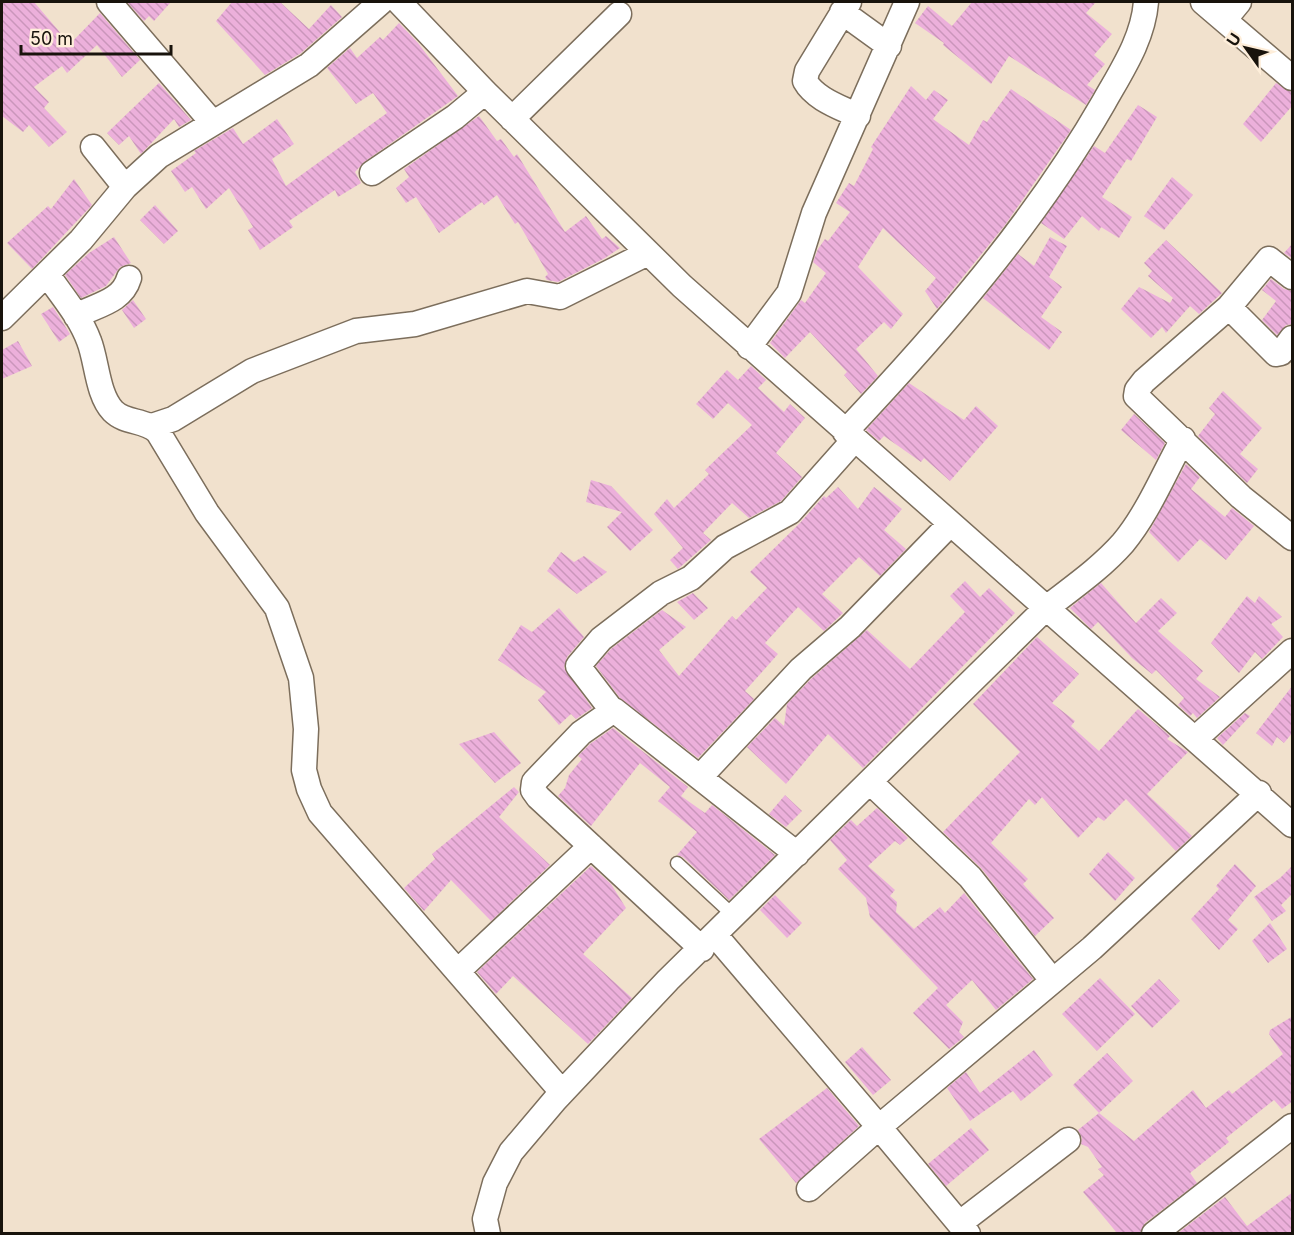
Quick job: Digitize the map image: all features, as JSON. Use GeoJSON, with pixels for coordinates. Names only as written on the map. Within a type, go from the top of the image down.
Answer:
{"type":"FeatureCollection","features":[{"type":"Feature","properties":{"kind":"street"},"geometry":{"type":"LineString","coordinates":[[108,2],[212,122]]}},
{"type":"Feature","properties":{"kind":"street"},"geometry":{"type":"LineString","coordinates":[[2,318],[81,240],[125,187],[159,156],[309,65],[397,2],[648,253],[749,347],[1293,825]]}},
{"type":"Feature","properties":{"kind":"street"},"geometry":{"type":"LineString","coordinates":[[749,347],[789,293],[814,213],[907,2]]}},
{"type":"Feature","properties":{"kind":"street"},"geometry":{"type":"LineString","coordinates":[[797,854],[611,709],[578,666],[601,639],[661,593],[691,578],[724,547],[790,512],[850,436],[967,298],[1070,157],[1131,56],[1145,16],[1146,2]]}},
{"type":"Feature","properties":{"kind":"street"},"geometry":{"type":"LineString","coordinates":[[1203,2],[1232,10],[1293,78]]}},
{"type":"Feature","properties":{"kind":"street"},"geometry":{"type":"LineString","coordinates":[[858,116],[823,99],[808,88],[805,81],[807,71],[846,7],[889,46]]}},
{"type":"Feature","properties":{"kind":"street"},"geometry":{"type":"LineString","coordinates":[[512,119],[619,14]]}},
{"type":"Feature","properties":{"kind":"street"},"geometry":{"type":"LineString","coordinates":[[372,173],[455,117],[485,92]]}},
{"type":"Feature","properties":{"kind":"street"},"geometry":{"type":"LineString","coordinates":[[93,147],[125,187]]}},
{"type":"Feature","properties":{"kind":"street"},"geometry":{"type":"LineString","coordinates":[[47,274],[88,338],[106,398],[114,411],[128,420],[152,426],[173,419],[252,371],[356,331],[415,324],[527,291],[560,297],[648,253]]}},
{"type":"Feature","properties":{"kind":"street"},"geometry":{"type":"LineString","coordinates":[[1293,277],[1269,259],[1229,307],[1137,390],[1139,400],[1183,439],[1190,449],[1240,497],[1293,538]]}},
{"type":"Feature","properties":{"kind":"street"},"geometry":{"type":"LineString","coordinates":[[76,316],[116,297],[125,290],[129,278]]}},
{"type":"Feature","properties":{"kind":"street"},"geometry":{"type":"LineString","coordinates":[[1229,307],[1276,354],[1281,353],[1293,338]]}},
{"type":"Feature","properties":{"kind":"street"},"geometry":{"type":"LineString","coordinates":[[152,426],[207,513],[278,608],[301,678],[306,729],[304,770],[309,789],[321,813],[459,970],[562,1092]]}},
{"type":"Feature","properties":{"kind":"street"},"geometry":{"type":"LineString","coordinates":[[488,1233],[485,1219],[495,1183],[511,1152],[562,1092],[734,916],[1045,609],[1106,560],[1124,541],[1183,439]]}},
{"type":"Feature","properties":{"kind":"street"},"geometry":{"type":"LineString","coordinates":[[700,777],[801,669],[850,627],[950,524]]}},
{"type":"Feature","properties":{"kind":"street"},"geometry":{"type":"LineString","coordinates":[[1196,738],[1293,651]]}},
{"type":"Feature","properties":{"kind":"street"},"geometry":{"type":"LineString","coordinates":[[611,709],[581,733],[534,782],[533,790],[591,846],[708,942],[879,1127],[922,1182],[964,1228],[1068,1140]]}},
{"type":"Feature","properties":{"kind":"street"},"geometry":{"type":"LineString","coordinates":[[870,782],[970,878],[1052,980]]}},
{"type":"Feature","properties":{"kind":"street"},"geometry":{"type":"LineString","coordinates":[[809,1190],[879,1127],[1092,948],[1259,793]]}},
{"type":"Feature","properties":{"kind":"street"},"geometry":{"type":"LineString","coordinates":[[459,970],[591,846]]}},
{"type":"Feature","properties":{"kind":"street"},"geometry":{"type":"LineString","coordinates":[[1156,1233],[1293,1126]]}},
{"type":"Feature","properties":{"kind":"lane"},"geometry":{"type":"LineString","coordinates":[[677,863],[734,916]]}},
{"type":"Feature","properties":{"kind":"building"},"geometry":{"type":"Polygon","coordinates":[[[2,2],[34,2],[70,44],[100,13],[140,60],[122,77],[97,45],[67,73],[62,66],[34,87],[49,102],[44,108],[67,132],[49,147],[29,125],[23,132],[2,116],[2,2]]]}},
{"type":"Feature","properties":{"kind":"building"},"geometry":{"type":"Polygon","coordinates":[[[127,2],[171,2],[154,21],[149,16],[144,21],[127,2]]]}},
{"type":"Feature","properties":{"kind":"building"},"geometry":{"type":"Polygon","coordinates":[[[232,2],[280,2],[309,29],[331,5],[342,17],[301,53],[265,75],[216,21],[232,2]]]}},
{"type":"Feature","properties":{"kind":"building"},"geometry":{"type":"Polygon","coordinates":[[[972,2],[1096,2],[1086,13],[1112,34],[1094,55],[1105,64],[1087,85],[1095,90],[1086,105],[1009,56],[991,84],[943,45],[944,43],[915,23],[928,6],[952,26],[972,2]]]}},
{"type":"Feature","properties":{"kind":"building"},"geometry":{"type":"Polygon","coordinates":[[[399,23],[418,43],[458,96],[364,162],[355,172],[361,183],[338,197],[335,190],[289,221],[293,227],[260,250],[248,230],[253,227],[229,188],[206,209],[192,187],[185,192],[171,171],[196,153],[194,151],[233,128],[243,144],[277,119],[294,144],[272,159],[286,186],[387,113],[373,93],[356,104],[327,68],[350,48],[357,58],[380,37],[383,40],[399,23]]]}},
{"type":"Feature","properties":{"kind":"building"},"geometry":{"type":"Polygon","coordinates":[[[159,83],[191,120],[179,127],[174,119],[141,154],[129,136],[119,145],[107,133],[159,83]]]}},
{"type":"Feature","properties":{"kind":"building"},"geometry":{"type":"Polygon","coordinates":[[[1276,83],[1293,93],[1293,105],[1261,142],[1243,124],[1276,83]]]}},
{"type":"Feature","properties":{"kind":"building"},"geometry":{"type":"Polygon","coordinates":[[[911,86],[926,100],[934,90],[948,100],[933,119],[969,145],[983,120],[987,122],[1011,89],[1071,130],[1005,225],[937,309],[925,291],[936,278],[883,228],[858,267],[903,314],[891,329],[884,322],[856,349],[878,376],[861,394],[844,375],[847,372],[810,332],[785,358],[770,343],[801,300],[805,303],[826,273],[813,262],[818,249],[825,239],[828,241],[850,212],[836,203],[849,183],[854,186],[873,149],[871,147],[911,86]]]}},
{"type":"Feature","properties":{"kind":"building"},"geometry":{"type":"Polygon","coordinates":[[[1138,105],[1157,117],[1131,161],[1127,159],[1102,197],[1132,217],[1119,238],[1101,227],[1099,231],[1082,216],[1064,239],[1041,223],[1094,146],[1105,153],[1138,105]]]}},
{"type":"Feature","properties":{"kind":"building"},"geometry":{"type":"Polygon","coordinates":[[[479,116],[497,141],[501,139],[514,157],[517,154],[565,232],[586,216],[602,239],[606,236],[620,248],[558,282],[547,280],[545,277],[548,274],[518,222],[515,224],[497,195],[484,205],[482,202],[439,233],[416,197],[406,203],[396,188],[409,177],[404,169],[479,116]]]}},
{"type":"Feature","properties":{"kind":"building"},"geometry":{"type":"Polygon","coordinates":[[[1172,177],[1193,195],[1164,230],[1144,216],[1172,177]]]}},
{"type":"Feature","properties":{"kind":"building"},"geometry":{"type":"Polygon","coordinates":[[[74,179],[92,205],[32,269],[7,243],[48,206],[51,209],[74,179]]]}},
{"type":"Feature","properties":{"kind":"building"},"geometry":{"type":"Polygon","coordinates":[[[155,205],[178,231],[164,244],[140,220],[155,205]]]}},
{"type":"Feature","properties":{"kind":"building"},"geometry":{"type":"Polygon","coordinates":[[[114,237],[131,263],[120,267],[106,286],[81,298],[65,275],[89,253],[114,237]]]}},
{"type":"Feature","properties":{"kind":"building"},"geometry":{"type":"Polygon","coordinates":[[[1050,237],[1067,246],[1049,277],[1062,287],[1041,317],[1062,332],[1049,350],[983,298],[1018,254],[1034,266],[1050,237]]]}},
{"type":"Feature","properties":{"kind":"building"},"geometry":{"type":"Polygon","coordinates":[[[1166,240],[1222,293],[1199,314],[1190,306],[1166,333],[1162,327],[1151,338],[1121,309],[1139,287],[1170,303],[1173,298],[1148,276],[1152,271],[1144,263],[1166,240]]]}},
{"type":"Feature","properties":{"kind":"building"},"geometry":{"type":"Polygon","coordinates":[[[1293,243],[1293,259],[1284,253],[1293,243]]]}},
{"type":"Feature","properties":{"kind":"building"},"geometry":{"type":"Polygon","coordinates":[[[1271,279],[1284,289],[1293,291],[1293,324],[1286,325],[1277,335],[1262,320],[1276,301],[1262,290],[1271,279]]]}},
{"type":"Feature","properties":{"kind":"building"},"geometry":{"type":"Polygon","coordinates":[[[133,300],[146,319],[134,328],[122,310],[133,300]]]}},
{"type":"Feature","properties":{"kind":"building"},"geometry":{"type":"Polygon","coordinates":[[[53,307],[70,334],[59,342],[41,314],[53,307]]]}},
{"type":"Feature","properties":{"kind":"building"},"geometry":{"type":"Polygon","coordinates":[[[18,341],[32,366],[2,379],[2,350],[18,341]]]}},
{"type":"Feature","properties":{"kind":"building"},"geometry":{"type":"Polygon","coordinates":[[[751,366],[766,380],[758,388],[784,412],[790,404],[805,418],[776,453],[802,477],[781,501],[749,518],[732,503],[703,533],[711,540],[678,569],[670,560],[683,548],[654,514],[667,499],[674,508],[709,474],[705,470],[752,425],[728,403],[713,419],[696,404],[727,370],[738,380],[751,366]]]}},
{"type":"Feature","properties":{"kind":"building"},"geometry":{"type":"Polygon","coordinates":[[[909,383],[964,420],[976,406],[998,426],[950,481],[924,458],[921,462],[884,436],[879,441],[866,430],[909,383]]]}},
{"type":"Feature","properties":{"kind":"building"},"geometry":{"type":"Polygon","coordinates":[[[1223,391],[1262,428],[1240,454],[1258,469],[1247,483],[1198,436],[1215,414],[1209,408],[1223,391]]]}},
{"type":"Feature","properties":{"kind":"building"},"geometry":{"type":"Polygon","coordinates":[[[1134,414],[1165,443],[1156,460],[1121,430],[1134,414]]]}},
{"type":"Feature","properties":{"kind":"building"},"geometry":{"type":"Polygon","coordinates":[[[1186,464],[1200,477],[1191,489],[1225,517],[1232,508],[1254,526],[1226,560],[1200,539],[1178,562],[1149,532],[1186,464]]]}},
{"type":"Feature","properties":{"kind":"building"},"geometry":{"type":"Polygon","coordinates":[[[591,480],[611,486],[653,530],[630,551],[607,527],[622,512],[586,502],[591,480]]]}},
{"type":"Feature","properties":{"kind":"building"},"geometry":{"type":"Polygon","coordinates":[[[838,487],[858,509],[874,487],[902,509],[884,530],[906,549],[880,576],[859,557],[822,594],[843,613],[824,631],[798,607],[765,643],[778,654],[745,691],[754,699],[698,758],[620,698],[596,666],[611,649],[662,610],[686,627],[659,650],[679,676],[732,616],[736,620],[767,588],[750,572],[824,496],[826,498],[838,487]]]}},
{"type":"Feature","properties":{"kind":"building"},"geometry":{"type":"Polygon","coordinates":[[[561,552],[574,562],[584,556],[607,572],[577,594],[547,571],[561,552]]]}},
{"type":"Feature","properties":{"kind":"building"},"geometry":{"type":"Polygon","coordinates":[[[965,581],[980,597],[989,588],[1015,613],[863,768],[828,734],[786,784],[747,747],[775,718],[784,726],[787,704],[811,679],[867,630],[910,669],[965,612],[950,596],[965,581]]]}},
{"type":"Feature","properties":{"kind":"building"},"geometry":{"type":"Polygon","coordinates":[[[1101,583],[1136,623],[1161,598],[1177,613],[1158,631],[1203,671],[1196,679],[1220,697],[1197,718],[1193,713],[1190,716],[1178,705],[1184,698],[1156,670],[1152,674],[1132,658],[1098,622],[1091,629],[1070,608],[1101,583]]]}},
{"type":"Feature","properties":{"kind":"building"},"geometry":{"type":"Polygon","coordinates":[[[693,593],[708,608],[694,620],[677,602],[693,593]]]}},
{"type":"Feature","properties":{"kind":"building"},"geometry":{"type":"Polygon","coordinates":[[[1247,596],[1255,603],[1259,596],[1282,617],[1271,624],[1283,637],[1262,659],[1255,652],[1239,673],[1211,643],[1247,596]]]}},
{"type":"Feature","properties":{"kind":"building"},"geometry":{"type":"Polygon","coordinates":[[[559,608],[584,637],[567,657],[564,668],[592,708],[576,719],[571,714],[559,725],[538,700],[546,692],[498,660],[521,625],[532,632],[559,608]]]}},
{"type":"Feature","properties":{"kind":"building"},"geometry":{"type":"Polygon","coordinates":[[[1037,637],[1079,674],[1052,703],[1075,721],[1071,726],[1099,751],[1138,709],[1170,736],[1167,739],[1188,752],[1147,794],[1192,836],[1176,851],[1126,799],[1104,821],[1098,817],[1078,838],[1042,797],[1035,805],[1029,799],[991,843],[1028,879],[1023,884],[1054,918],[1035,936],[981,868],[943,832],[1020,752],[973,704],[1037,637]]]}},
{"type":"Feature","properties":{"kind":"building"},"geometry":{"type":"Polygon","coordinates":[[[1293,685],[1293,732],[1284,743],[1277,737],[1272,746],[1256,733],[1293,685]]]}},
{"type":"Feature","properties":{"kind":"building"},"geometry":{"type":"Polygon","coordinates":[[[1245,713],[1250,716],[1223,745],[1217,738],[1245,713]]]}},
{"type":"Feature","properties":{"kind":"building"},"geometry":{"type":"Polygon","coordinates":[[[613,728],[688,787],[681,796],[705,813],[712,805],[775,855],[729,900],[683,857],[677,855],[697,832],[658,801],[670,787],[640,763],[591,826],[558,796],[565,788],[569,775],[582,759],[578,756],[590,744],[613,728]]]}},
{"type":"Feature","properties":{"kind":"building"},"geometry":{"type":"Polygon","coordinates":[[[494,732],[521,763],[495,783],[459,744],[494,732]]]}},
{"type":"Feature","properties":{"kind":"building"},"geometry":{"type":"Polygon","coordinates":[[[514,787],[519,792],[499,817],[550,865],[491,921],[451,880],[424,911],[404,888],[435,859],[432,854],[514,787]]]}},
{"type":"Feature","properties":{"kind":"building"},"geometry":{"type":"Polygon","coordinates":[[[785,795],[802,811],[786,827],[769,814],[785,795]]]}},
{"type":"Feature","properties":{"kind":"building"},"geometry":{"type":"Polygon","coordinates":[[[877,808],[908,838],[900,845],[895,841],[868,866],[895,890],[890,896],[897,902],[896,912],[914,929],[940,907],[945,913],[964,893],[1033,979],[996,1010],[972,980],[946,1005],[963,1022],[959,1032],[964,1037],[949,1049],[913,1013],[938,988],[870,917],[866,898],[838,869],[847,860],[830,840],[851,820],[857,826],[877,808]]]}},
{"type":"Feature","properties":{"kind":"building"},"geometry":{"type":"Polygon","coordinates":[[[1108,852],[1135,878],[1115,901],[1089,874],[1108,852]]]}},
{"type":"Feature","properties":{"kind":"building"},"geometry":{"type":"Polygon","coordinates":[[[1235,864],[1256,886],[1228,920],[1238,929],[1219,950],[1191,919],[1219,889],[1216,886],[1235,864]]]}},
{"type":"Feature","properties":{"kind":"building"},"geometry":{"type":"Polygon","coordinates":[[[1293,865],[1293,893],[1281,905],[1286,911],[1272,921],[1254,897],[1280,878],[1293,865]]]}},
{"type":"Feature","properties":{"kind":"building"},"geometry":{"type":"Polygon","coordinates":[[[591,866],[611,884],[626,908],[583,954],[632,998],[588,1044],[513,976],[496,994],[477,972],[591,866]]]}},
{"type":"Feature","properties":{"kind":"building"},"geometry":{"type":"Polygon","coordinates":[[[775,895],[802,923],[787,938],[760,910],[775,895]]]}},
{"type":"Feature","properties":{"kind":"building"},"geometry":{"type":"Polygon","coordinates":[[[1270,923],[1287,949],[1268,963],[1252,941],[1270,923]]]}},
{"type":"Feature","properties":{"kind":"building"},"geometry":{"type":"Polygon","coordinates":[[[1100,978],[1135,1014],[1097,1051],[1062,1014],[1100,978]]]}},
{"type":"Feature","properties":{"kind":"building"},"geometry":{"type":"Polygon","coordinates":[[[1159,979],[1180,1001],[1152,1028],[1131,1006],[1159,979]]]}},
{"type":"Feature","properties":{"kind":"building"},"geometry":{"type":"Polygon","coordinates":[[[1293,1016],[1293,1101],[1282,1109],[1274,1100],[1226,1138],[1229,1142],[1190,1173],[1197,1183],[1145,1223],[1140,1233],[1117,1233],[1083,1192],[1104,1175],[1098,1169],[1102,1167],[1088,1147],[1081,1144],[1082,1138],[1078,1130],[1099,1113],[1134,1141],[1193,1090],[1206,1108],[1229,1090],[1232,1094],[1283,1054],[1269,1034],[1270,1030],[1293,1016]]]}},
{"type":"Feature","properties":{"kind":"building"},"geometry":{"type":"Polygon","coordinates":[[[862,1047],[891,1080],[873,1095],[845,1062],[862,1047]]]}},
{"type":"Feature","properties":{"kind":"building"},"geometry":{"type":"Polygon","coordinates":[[[1034,1050],[1053,1075],[1021,1101],[1013,1091],[970,1121],[947,1088],[966,1072],[980,1093],[1034,1050]]]}},
{"type":"Feature","properties":{"kind":"building"},"geometry":{"type":"Polygon","coordinates":[[[1107,1053],[1133,1081],[1099,1113],[1073,1085],[1107,1053]]]}},
{"type":"Feature","properties":{"kind":"building"},"geometry":{"type":"Polygon","coordinates":[[[827,1088],[859,1126],[796,1183],[759,1139],[827,1088]]]}},
{"type":"Feature","properties":{"kind":"building"},"geometry":{"type":"Polygon","coordinates":[[[971,1128],[989,1150],[946,1186],[928,1164],[971,1128]]]}},
{"type":"Feature","properties":{"kind":"building"},"geometry":{"type":"Polygon","coordinates":[[[1293,1192],[1293,1233],[1178,1233],[1225,1197],[1247,1226],[1293,1192]]]}}]}
